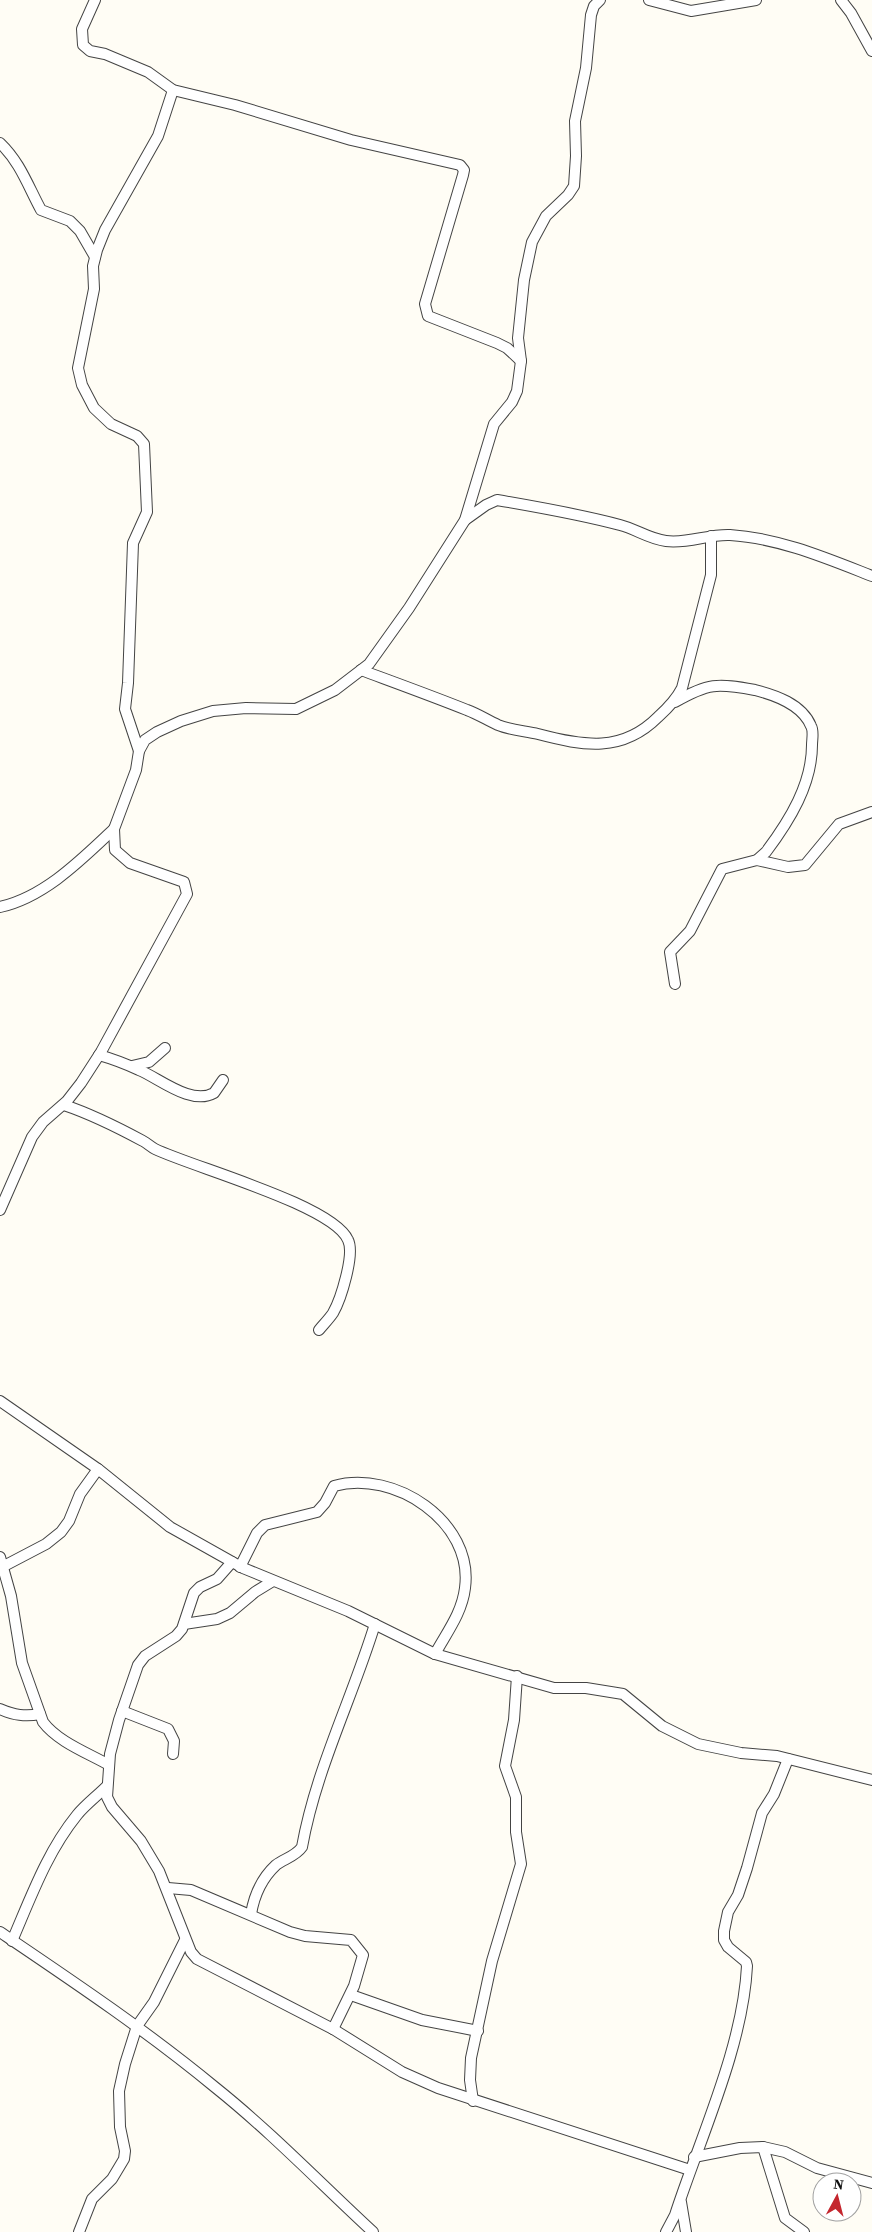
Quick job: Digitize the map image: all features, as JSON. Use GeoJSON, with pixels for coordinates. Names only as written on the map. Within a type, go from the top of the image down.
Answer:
{"type":"FeatureCollection","features":[{"type":"Feature","properties":{"kind":"street"},"geometry":{"type":"LineString","coordinates":[[95,0],[82,29],[83,45],[90,51],[105,54],[148,72],[172,90],[248,108],[351,140],[460,165],[464,170],[463,175],[448,221],[425,312],[428,316],[497,342],[507,348],[521,361]]}},
{"type":"Feature","properties":{"kind":"street"},"geometry":{"type":"LineString","coordinates":[[0,1210],[32,1137],[43,1122],[64,1105],[99,1055],[188,892],[184,882],[142,867],[123,858],[116,850],[114,829],[136,770],[139,751],[145,740],[157,732],[213,711],[246,708],[284,710],[306,706],[335,690],[369,664],[409,608],[465,520],[494,424],[512,402],[517,391],[521,361],[518,338],[524,280],[532,242],[546,216],[568,195],[574,186],[576,156],[575,121],[586,68],[591,15],[594,6],[600,0]]}},
{"type":"Feature","properties":{"kind":"street"},"geometry":{"type":"LineString","coordinates":[[649,0],[696,11],[756,0]]}},
{"type":"Feature","properties":{"kind":"street"},"geometry":{"type":"LineString","coordinates":[[841,0],[851,13],[872,51]]}},
{"type":"Feature","properties":{"kind":"street"},"geometry":{"type":"LineString","coordinates":[[139,751],[125,709],[128,683],[133,544],[147,512],[144,444],[137,436],[111,424],[94,408],[78,374],[94,289],[95,257],[105,230],[158,136],[172,90]]}},
{"type":"Feature","properties":{"kind":"street"},"geometry":{"type":"LineString","coordinates":[[0,143],[10,153],[20,168],[41,210],[70,221],[80,231],[95,257]]}},
{"type":"Feature","properties":{"kind":"street"},"geometry":{"type":"LineString","coordinates":[[465,520],[486,505],[497,500],[571,511],[629,527],[656,539],[666,541],[691,541],[711,536],[753,536],[772,540],[872,576]]}},
{"type":"Feature","properties":{"kind":"street"},"geometry":{"type":"LineString","coordinates":[[674,702],[682,688],[711,575],[711,536]]}},
{"type":"Feature","properties":{"kind":"street"},"geometry":{"type":"LineString","coordinates":[[361,670],[470,711],[500,726],[562,741],[588,744],[610,743],[640,734],[674,702],[706,686],[716,685],[743,688],[771,694],[783,699],[797,709],[811,726],[812,760],[805,786],[776,839],[757,860]]}},
{"type":"Feature","properties":{"kind":"street"},"geometry":{"type":"LineString","coordinates":[[675,984],[670,952],[690,931],[722,870],[757,860],[788,867],[805,865],[839,824],[872,812]]}},
{"type":"Feature","properties":{"kind":"street"},"geometry":{"type":"LineString","coordinates":[[0,906],[25,898],[67,871],[114,829]]}},
{"type":"Feature","properties":{"kind":"street"},"geometry":{"type":"LineString","coordinates":[[132,1066],[149,1062],[165,1048]]}},
{"type":"Feature","properties":{"kind":"street"},"geometry":{"type":"LineString","coordinates":[[99,1055],[132,1066],[172,1088],[202,1097],[214,1093],[223,1080]]}},
{"type":"Feature","properties":{"kind":"street"},"geometry":{"type":"LineString","coordinates":[[64,1105],[90,1114],[154,1149],[251,1184],[292,1202],[344,1233],[349,1242],[350,1253],[341,1292],[333,1313],[319,1330]]}},
{"type":"Feature","properties":{"kind":"street"},"geometry":{"type":"LineString","coordinates":[[0,1401],[98,1469],[170,1527],[236,1564],[374,1624],[435,1654],[554,1688],[586,1688],[623,1694],[662,1726],[698,1744],[788,1760],[872,1780]]}},
{"type":"Feature","properties":{"kind":"street"},"geometry":{"type":"LineString","coordinates":[[98,1469],[84,1489],[69,1521],[61,1532],[46,1544],[2,1561],[11,1596],[22,1663],[40,1714],[47,1728],[110,1765]]}},
{"type":"Feature","properties":{"kind":"street"},"geometry":{"type":"LineString","coordinates":[[435,1654],[462,1604],[465,1586],[465,1567],[458,1545],[442,1518],[402,1494],[367,1483],[344,1483],[334,1486],[317,1512],[265,1525],[257,1533],[236,1564],[217,1579],[194,1592],[184,1624],[176,1636],[145,1656],[138,1665],[122,1711],[110,1765],[107,1786],[107,1797],[110,1804],[141,1841],[168,1888],[184,1940],[196,1959],[333,2029],[402,2072],[473,2101],[690,2170]]}},
{"type":"Feature","properties":{"kind":"street"},"geometry":{"type":"LineString","coordinates":[[184,1624],[217,1619],[230,1613],[255,1592],[273,1581]]}},
{"type":"Feature","properties":{"kind":"street"},"geometry":{"type":"LineString","coordinates":[[251,1914],[254,1899],[261,1884],[276,1866],[302,1847],[308,1815],[339,1720],[365,1656],[374,1624]]}},
{"type":"Feature","properties":{"kind":"street"},"geometry":{"type":"LineString","coordinates":[[473,2101],[470,2080],[472,2058],[492,1961],[521,1864],[516,1832],[516,1797],[505,1766],[514,1720],[517,1676]]}},
{"type":"Feature","properties":{"kind":"street"},"geometry":{"type":"LineString","coordinates":[[0,1709],[13,1715],[28,1717],[40,1714]]}},
{"type":"Feature","properties":{"kind":"street"},"geometry":{"type":"LineString","coordinates":[[122,1711],[168,1729],[174,1742],[173,1754]]}},
{"type":"Feature","properties":{"kind":"street"},"geometry":{"type":"LineString","coordinates":[[666,2232],[725,2074],[738,2019],[747,1969],[746,1962],[728,1947],[724,1940],[728,1912],[738,1895],[762,1813],[774,1794],[788,1760]]}},
{"type":"Feature","properties":{"kind":"street"},"geometry":{"type":"LineString","coordinates":[[12,1941],[47,1860],[60,1837],[78,1813],[107,1786]]}},
{"type":"Feature","properties":{"kind":"street"},"geometry":{"type":"LineString","coordinates":[[168,1888],[192,1890],[290,1932],[305,1936],[352,1940],[363,1955],[350,1995],[333,2029]]}},
{"type":"Feature","properties":{"kind":"street"},"geometry":{"type":"LineString","coordinates":[[0,1932],[137,2026],[263,2127],[373,2232]]}},
{"type":"Feature","properties":{"kind":"street"},"geometry":{"type":"LineString","coordinates":[[79,2232],[92,2199],[112,2179],[124,2159],[125,2151],[120,2127],[119,2091],[137,2026],[154,2002],[184,1940]]}},
{"type":"Feature","properties":{"kind":"street"},"geometry":{"type":"LineString","coordinates":[[350,1995],[422,2020],[478,2031]]}},
{"type":"Feature","properties":{"kind":"street"},"geometry":{"type":"LineString","coordinates":[[694,2157],[740,2148],[763,2146],[785,2152],[817,2168],[872,2183]]}},
{"type":"Feature","properties":{"kind":"street"},"geometry":{"type":"LineString","coordinates":[[763,2146],[785,2218],[804,2232]]}},
{"type":"Feature","properties":{"kind":"street"},"geometry":{"type":"LineString","coordinates":[[680,2198],[686,2232]]}}]}
